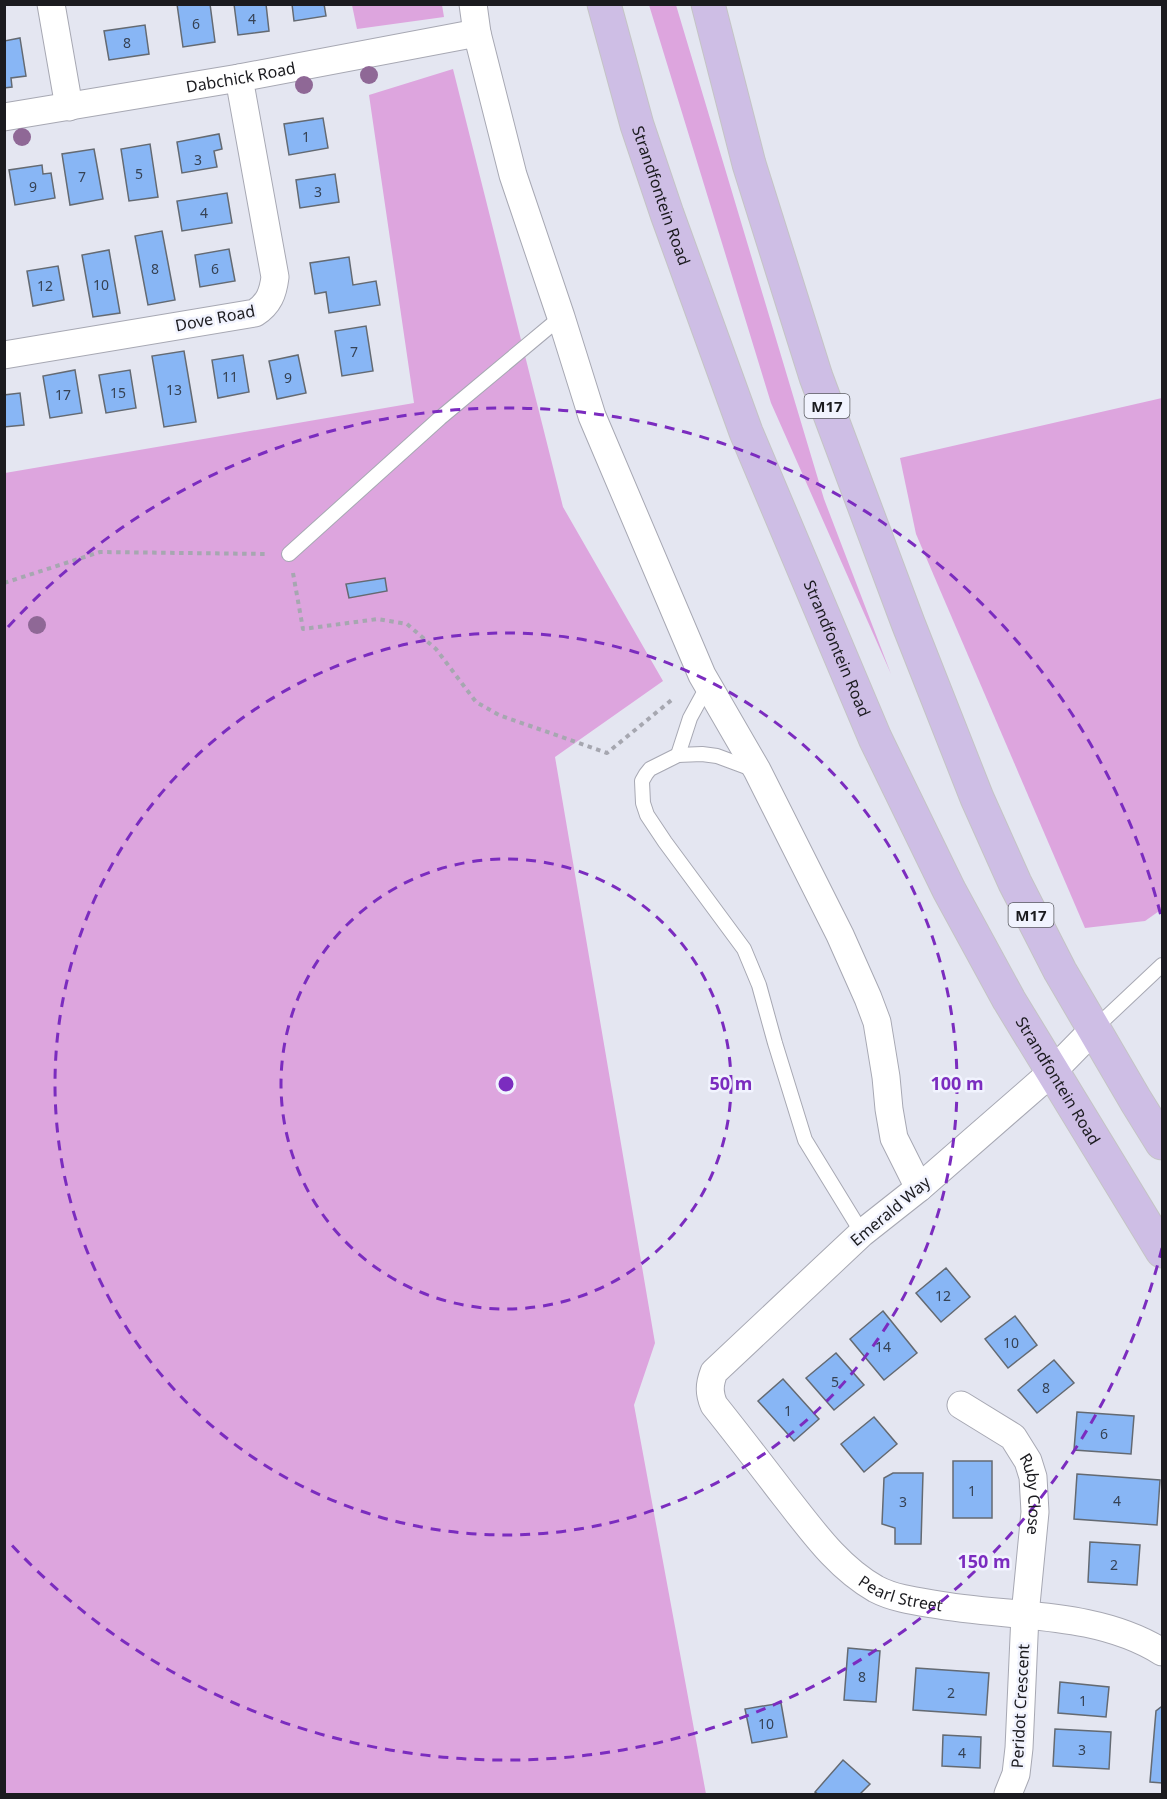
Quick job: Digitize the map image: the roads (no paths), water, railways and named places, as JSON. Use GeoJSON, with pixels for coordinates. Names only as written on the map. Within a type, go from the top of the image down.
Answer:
{"type":"FeatureCollection","features":[{"type":"Feature","properties":{"kind":"main road","name":"Strandfontein Road"},"geometry":{"type":"LineString","coordinates":[[604,4],[641,136],[746,432],[875,738],[949,890],[1009,1000],[1162,1251]]}},
{"type":"Feature","properties":{"kind":"main road","name":"M17"},"geometry":{"type":"LineString","coordinates":[[708,4],[749,164],[816,377],[908,623],[977,798],[1015,883],[1060,971],[1162,1143]]}},
{"type":"Feature","properties":{"kind":"street"},"geometry":{"type":"LineString","coordinates":[[51,4],[69,107]]}},
{"type":"Feature","properties":{"kind":"street"},"geometry":{"type":"LineString","coordinates":[[473,4],[477,33],[513,175],[592,416],[705,680],[757,771],[840,935],[863,988],[877,1022],[894,1138],[919,1188]]}},
{"type":"Feature","properties":{"kind":"street","name":"Dabchick Road"},"geometry":{"type":"LineString","coordinates":[[4,117],[239,78],[477,33]]}},
{"type":"Feature","properties":{"kind":"street","name":"Dove Road"},"geometry":{"type":"LineString","coordinates":[[4,355],[255,313],[264,307],[270,299],[275,277],[239,78]]}},
{"type":"Feature","properties":{"kind":"street","name":"Emerald Way"},"geometry":{"type":"LineString","coordinates":[[714,1405],[710,1386],[714,1372],[862,1233],[919,1188],[1052,1072],[1094,1029]]}},
{"type":"Feature","properties":{"kind":"street","name":"Pearl Street"},"geometry":{"type":"LineString","coordinates":[[714,1405],[821,1541],[854,1574],[878,1590],[906,1599],[945,1606],[1096,1625],[1144,1640],[1162,1652]]}},
{"type":"Feature","properties":{"kind":"street","name":"Ruby Close"},"geometry":{"type":"LineString","coordinates":[[960,1405],[1013,1437],[1028,1461],[1033,1477],[1035,1512],[1025,1615]]}},
{"type":"Feature","properties":{"kind":"street","name":"Peridot Crescent"},"geometry":{"type":"LineString","coordinates":[[1008,1794],[1016,1774],[1019,1748],[1025,1615]]}},
{"type":"Feature","properties":{"kind":"lane"},"geometry":{"type":"LineString","coordinates":[[289,554],[440,418],[561,317]]}},
{"type":"Feature","properties":{"kind":"lane"},"geometry":{"type":"LineString","coordinates":[[678,756],[705,680]]}},
{"type":"Feature","properties":{"kind":"lane"},"geometry":{"type":"LineString","coordinates":[[757,771],[717,756],[702,754],[678,756],[650,770],[642,782],[642,792],[647,814],[664,842],[744,949],[759,985],[805,1140],[862,1233]]}},
{"type":"Feature","properties":{"kind":"lane"},"geometry":{"type":"LineString","coordinates":[[1094,1029],[1162,965]]}}]}
